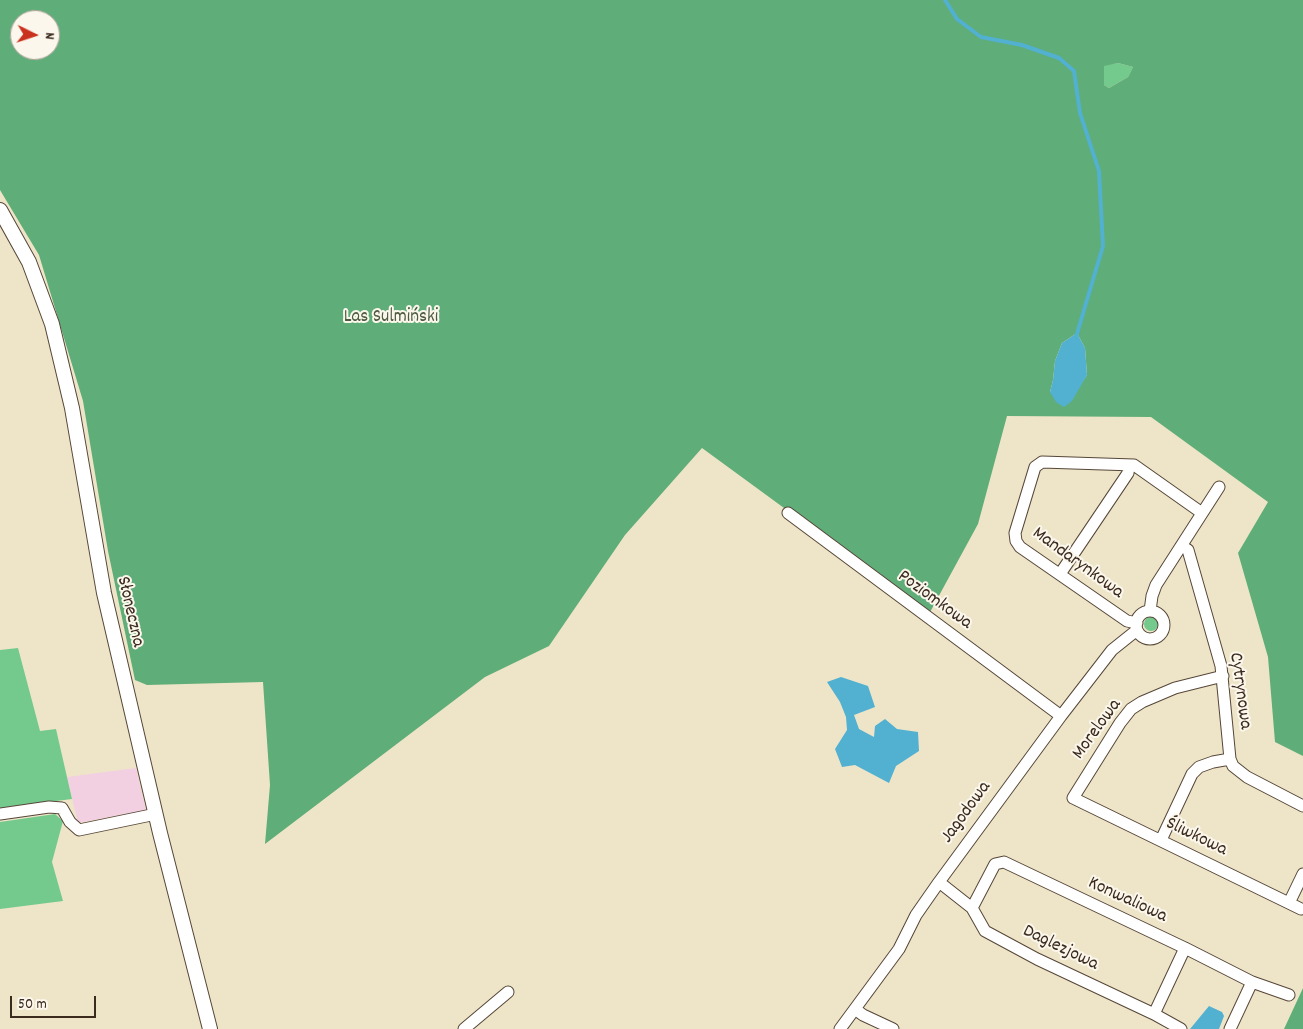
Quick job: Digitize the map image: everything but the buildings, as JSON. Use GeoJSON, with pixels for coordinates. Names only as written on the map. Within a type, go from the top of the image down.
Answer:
{"type":"FeatureCollection","features":[{"type":"Feature","properties":{"kind":"street","name":"Słoneczna"},"geometry":{"type":"LineString","coordinates":[[0,210],[29,262],[55,333],[72,408],[104,593],[156,814],[210,1029]]}},
{"type":"Feature","properties":{"kind":"street","name":"Mandarynkowa"},"geometry":{"type":"LineString","coordinates":[[1137,627],[1020,547],[1016,541],[1015,533],[1035,467],[1042,462],[1129,465],[1138,467],[1202,513]]}},
{"type":"Feature","properties":{"kind":"street"},"geometry":{"type":"LineString","coordinates":[[1060,574],[1128,473],[1129,465]]}},
{"type":"Feature","properties":{"kind":"street"},"geometry":{"type":"LineString","coordinates":[[1150,611],[1152,596],[1156,586],[1219,487]]}},
{"type":"Feature","properties":{"kind":"street","name":"Poziomkowa"},"geometry":{"type":"LineString","coordinates":[[788,513],[1061,716]]}},
{"type":"Feature","properties":{"kind":"street","name":"Cytrynowa"},"geometry":{"type":"LineString","coordinates":[[1182,546],[1188,550],[1221,666],[1230,760]]}},
{"type":"Feature","properties":{"kind":"street"},"geometry":{"type":"LineString","coordinates":[[1150,611],[1159,614],[1164,622],[1160,635],[1152,639],[1143,637],[1137,627],[1142,614],[1150,611]]}},
{"type":"Feature","properties":{"kind":"street","name":"Jagodowa"},"geometry":{"type":"LineString","coordinates":[[840,1029],[899,949],[916,915],[939,882],[1061,716],[1112,650],[1137,627]]}},
{"type":"Feature","properties":{"kind":"street","name":"Morelowa"},"geometry":{"type":"LineString","coordinates":[[1075,800],[1074,796],[1131,709],[1142,702],[1175,688],[1223,676]]}},
{"type":"Feature","properties":{"kind":"street"},"geometry":{"type":"LineString","coordinates":[[1161,840],[1192,774],[1206,765],[1230,760],[1233,766],[1247,778],[1303,806]]}},
{"type":"Feature","properties":{"kind":"street","name":"Śliwkowa"},"geometry":{"type":"LineString","coordinates":[[1075,800],[1301,909]]}},
{"type":"Feature","properties":{"kind":"street"},"geometry":{"type":"LineString","coordinates":[[0,814],[49,807],[62,808],[70,822],[79,830],[156,814]]}},
{"type":"Feature","properties":{"kind":"street","name":"Konwaliowa"},"geometry":{"type":"LineString","coordinates":[[972,908],[995,864],[1004,862],[1252,982],[1289,995]]}},
{"type":"Feature","properties":{"kind":"street"},"geometry":{"type":"LineString","coordinates":[[1290,903],[1303,874]]}},
{"type":"Feature","properties":{"kind":"street","name":"Daglezjowa"},"geometry":{"type":"LineString","coordinates":[[939,882],[972,908],[985,931],[1037,959],[1154,1014],[1181,1029]]}},
{"type":"Feature","properties":{"kind":"street"},"geometry":{"type":"LineString","coordinates":[[1154,1014],[1185,948]]}},
{"type":"Feature","properties":{"kind":"street"},"geometry":{"type":"LineString","coordinates":[[1230,1029],[1252,982]]}},
{"type":"Feature","properties":{"kind":"street"},"geometry":{"type":"LineString","coordinates":[[464,1029],[508,992]]}},
{"type":"Feature","properties":{"kind":"street"},"geometry":{"type":"LineString","coordinates":[[855,1009],[863,1015],[893,1029]]}},
{"type":"Feature","properties":{"kind":"shaded area"},"geometry":{"type":"Polygon","coordinates":[[[136,768],[146,810],[78,823],[67,777],[136,768]]]}},
{"type":"Feature","properties":{"kind":"green space","name":"Las Sulmiński"},"geometry":{"type":"Polygon","coordinates":[[[0,0],[1303,0],[1303,756],[1275,742],[1268,657],[1238,553],[1268,502],[1151,417],[1007,416],[978,524],[929,614],[702,448],[625,535],[549,646],[485,677],[265,844],[270,785],[263,682],[147,685],[135,680],[108,551],[83,401],[39,255],[0,190],[0,0]],[[1118,63],[1104,66],[1104,85],[1109,88],[1128,77],[1133,67],[1118,63]],[[1077,333],[1062,343],[1055,361],[1050,392],[1079,387],[1087,375],[1085,348],[1077,333]]]}},
{"type":"Feature","properties":{"kind":"green space"},"geometry":{"type":"Polygon","coordinates":[[[1118,63],[1133,67],[1128,77],[1109,88],[1104,85],[1104,65],[1118,63]]]}},
{"type":"Feature","properties":{"kind":"green space"},"geometry":{"type":"Polygon","coordinates":[[[1151,617],[1156,619],[1158,624],[1156,629],[1151,631],[1146,629],[1144,624],[1146,619],[1151,617]]]}},
{"type":"Feature","properties":{"kind":"green space"},"geometry":{"type":"Polygon","coordinates":[[[18,648],[40,731],[56,729],[72,799],[0,808],[0,650],[18,648]]]}},
{"type":"Feature","properties":{"kind":"green space"},"geometry":{"type":"Polygon","coordinates":[[[55,814],[63,821],[52,862],[63,901],[0,909],[0,822],[55,814]]]}},
{"type":"Feature","properties":{"kind":"green space"},"geometry":{"type":"Polygon","coordinates":[[[1303,988],[1303,1029],[1284,1029],[1303,988]]]}},
{"type":"Feature","properties":{"kind":"water"},"geometry":{"type":"Polygon","coordinates":[[[1077,333],[1085,348],[1087,375],[1072,401],[1064,407],[1056,402],[1050,392],[1055,361],[1062,343],[1077,333]]]}},
{"type":"Feature","properties":{"kind":"water"},"geometry":{"type":"Polygon","coordinates":[[[841,677],[868,686],[875,707],[854,715],[859,729],[874,737],[875,726],[885,719],[897,729],[918,732],[919,751],[896,766],[889,783],[855,765],[842,767],[835,749],[847,730],[846,717],[840,702],[827,682],[841,677]]]}},
{"type":"Feature","properties":{"kind":"water"},"geometry":{"type":"Polygon","coordinates":[[[1209,1006],[1222,1012],[1224,1016],[1219,1029],[1190,1029],[1209,1006]]]}},
{"type":"Feature","properties":{"kind":"waterway"},"geometry":{"type":"LineString","coordinates":[[945,0],[957,19],[981,37],[1022,45],[1059,58],[1074,71],[1080,113],[1099,171],[1103,246],[1076,337]]}}]}
